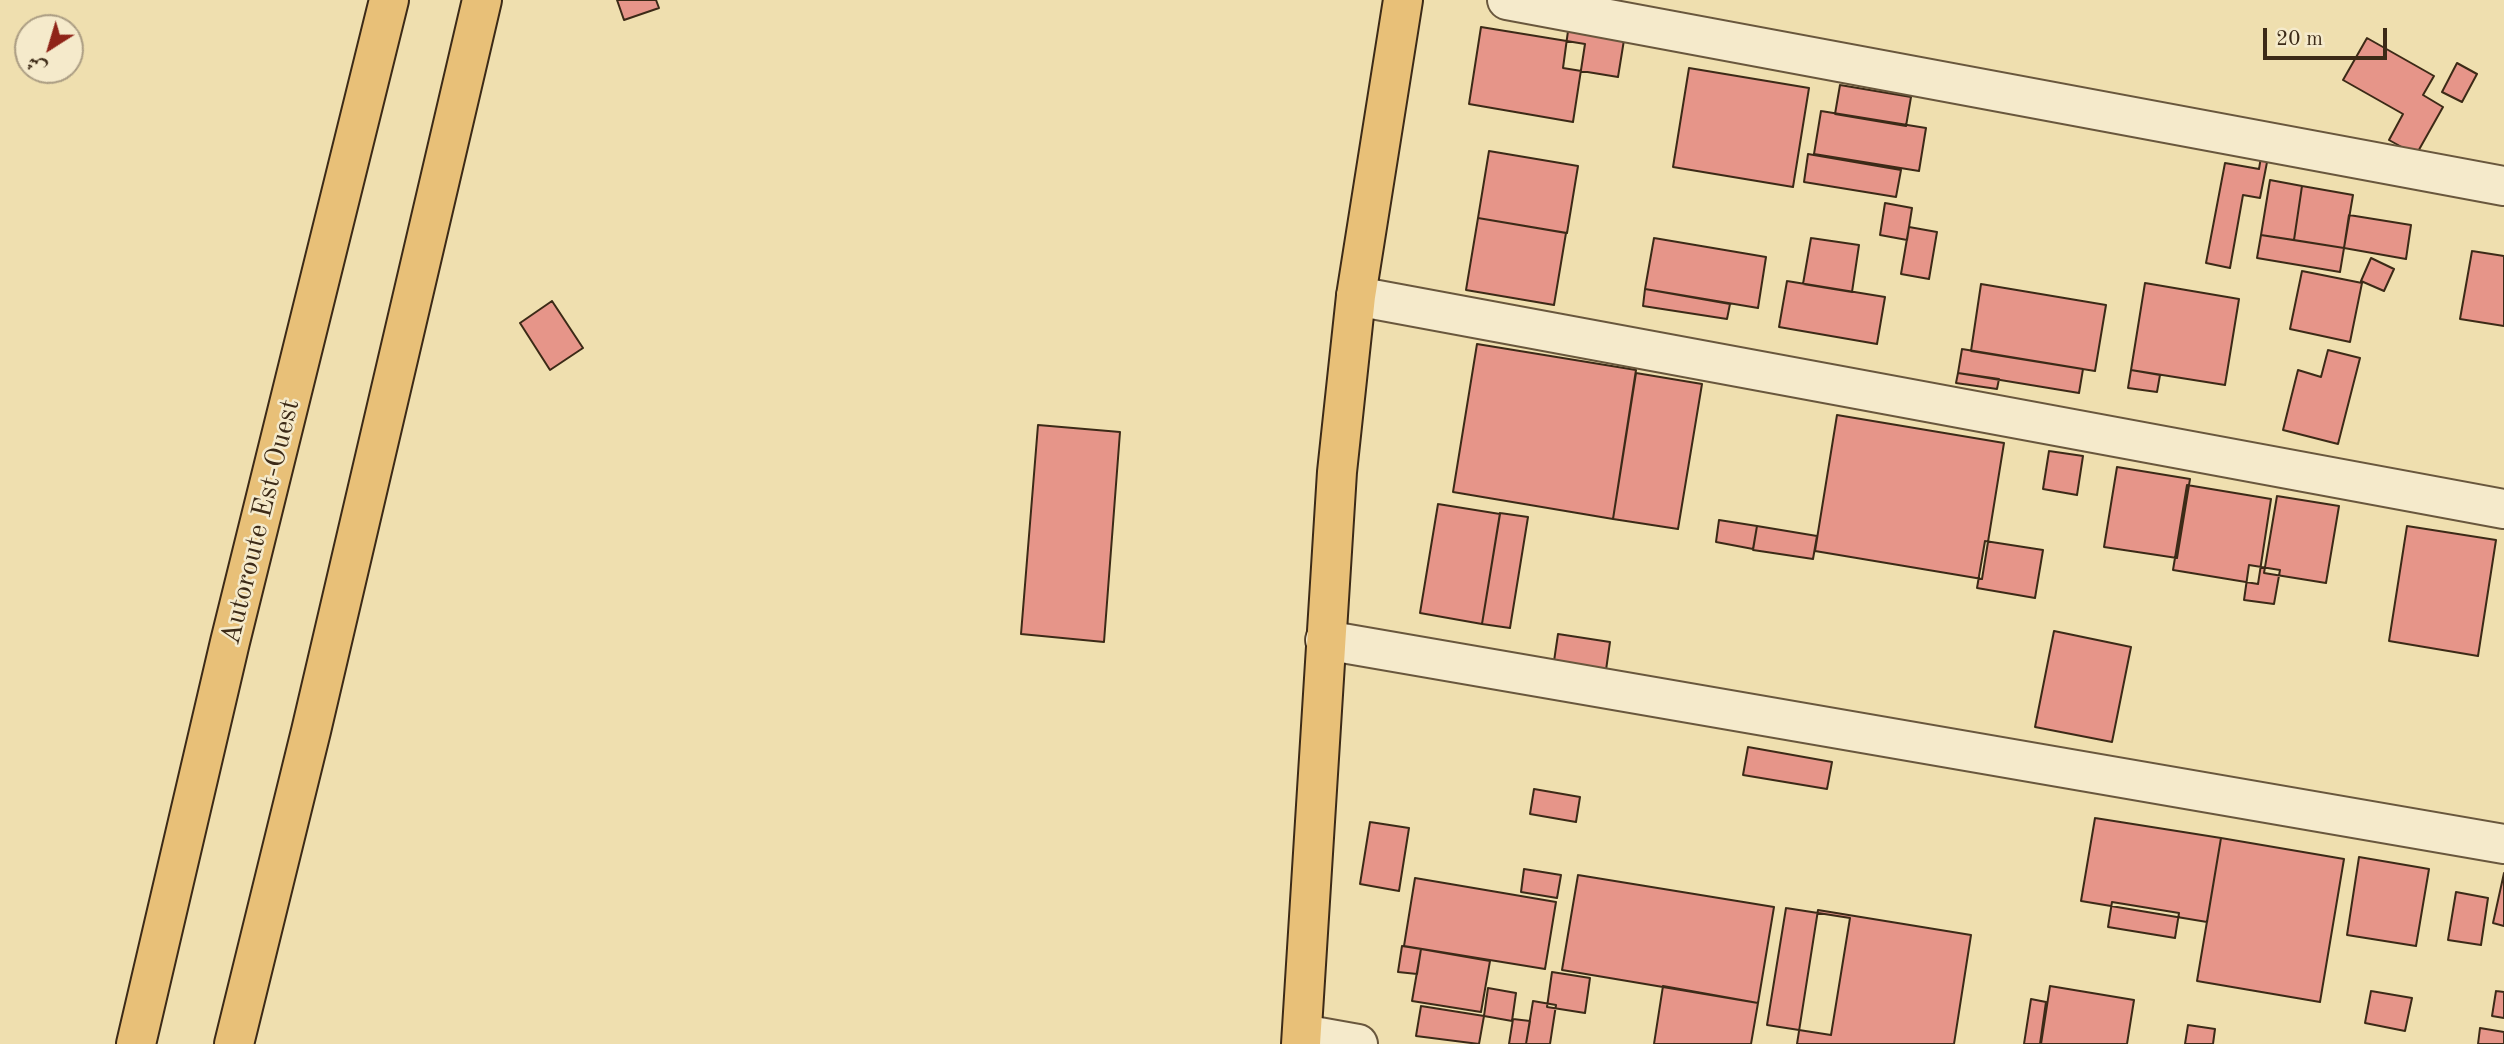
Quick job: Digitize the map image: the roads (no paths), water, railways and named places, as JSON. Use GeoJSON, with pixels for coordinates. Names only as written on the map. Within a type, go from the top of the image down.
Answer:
{"type":"FeatureCollection","features":[{"type":"Feature","properties":{"kind":"main road","name":"Autoroute Est-Ouest"},"geometry":{"type":"LineString","coordinates":[[136,1044],[230,642],[389,0]]}},
{"type":"Feature","properties":{"kind":"main road"},"geometry":{"type":"LineString","coordinates":[[234,1044],[311,731],[482,0]]}},
{"type":"Feature","properties":{"kind":"main road"},"geometry":{"type":"LineString","coordinates":[[1302,1039],[1337,472],[1356,296],[1403,0]]}},
{"type":"Feature","properties":{"kind":"street"},"geometry":{"type":"LineString","coordinates":[[1507,0],[2504,186]]}},
{"type":"Feature","properties":{"kind":"street"},"geometry":{"type":"LineString","coordinates":[[1356,296],[2504,509]]}},
{"type":"Feature","properties":{"kind":"street"},"geometry":{"type":"LineString","coordinates":[[1325,640],[2504,844]]}},
{"type":"Feature","properties":{"kind":"street"},"geometry":{"type":"LineString","coordinates":[[1302,1039],[1358,1044]]}}]}
